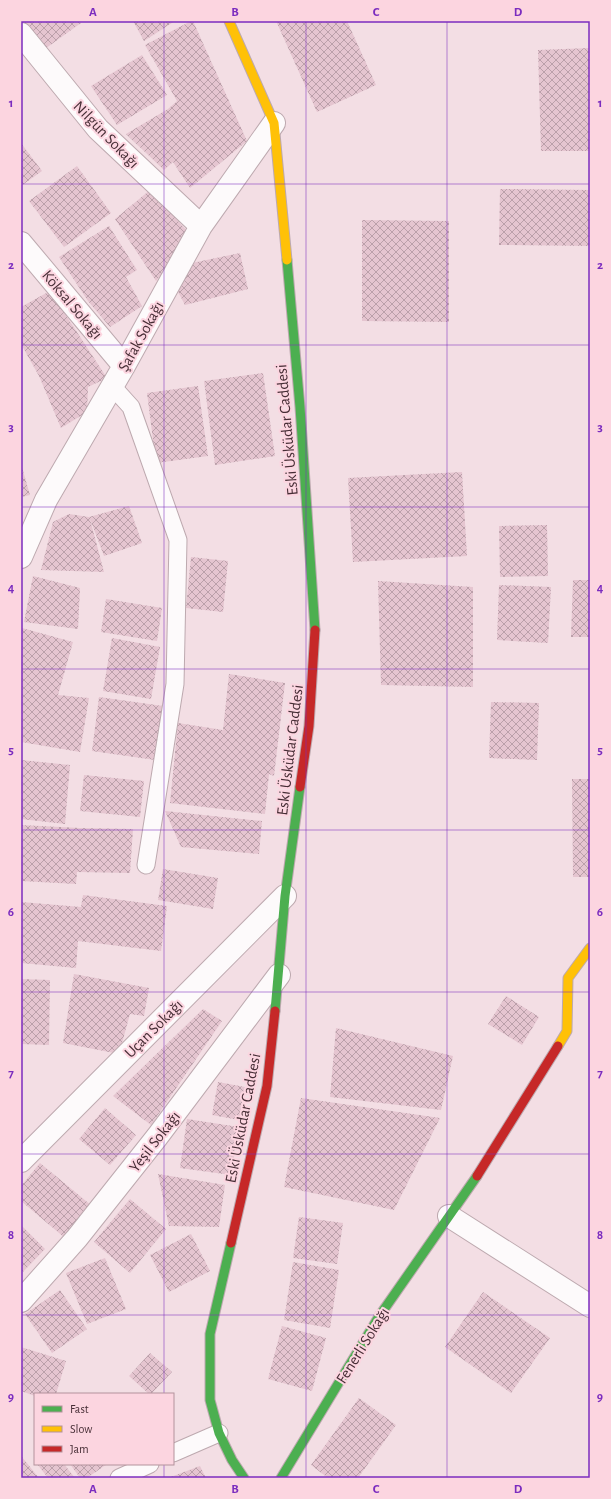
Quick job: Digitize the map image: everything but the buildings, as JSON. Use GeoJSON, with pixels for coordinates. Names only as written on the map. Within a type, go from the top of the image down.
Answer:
{"type":"FeatureCollection","features":[{"type":"Feature","properties":{"kind":"main road","name":"Eski Üsküdar Caddesi"},"geometry":{"type":"LineString","coordinates":[[229,21],[274,124],[300,407],[316,622],[309,726],[285,896],[279,975],[267,1086],[210,1334],[210,1400],[218,1433],[232,1460],[244,1478]]}},
{"type":"Feature","properties":{"kind":"main road","name":"Fenerli Sokağı"},"geometry":{"type":"LineString","coordinates":[[281,1478],[378,1318],[476,1178],[567,1031],[568,978],[590,948]]}},
{"type":"Feature","properties":{"kind":"street","name":"Nilgün Sokağı"},"geometry":{"type":"LineString","coordinates":[[21,34],[98,129],[201,226]]}},
{"type":"Feature","properties":{"kind":"street","name":"Şafak Sokağı"},"geometry":{"type":"LineString","coordinates":[[21,557],[46,500],[124,366],[201,226],[274,124]]}},
{"type":"Feature","properties":{"kind":"street","name":"Köksal Sokağı"},"geometry":{"type":"LineString","coordinates":[[21,243],[124,366]]}},
{"type":"Feature","properties":{"kind":"street","name":"Uçan Sokağı"},"geometry":{"type":"LineString","coordinates":[[21,1161],[285,896]]}},
{"type":"Feature","properties":{"kind":"street","name":"Yeşil Sokağı"},"geometry":{"type":"LineString","coordinates":[[21,1301],[77,1238],[157,1137],[279,975]]}},
{"type":"Feature","properties":{"kind":"street"},"geometry":{"type":"LineString","coordinates":[[449,1216],[590,1306]]}},
{"type":"Feature","properties":{"kind":"lane"},"geometry":{"type":"LineString","coordinates":[[112,386],[132,407],[178,540],[175,684],[146,865]]}},
{"type":"Feature","properties":{"kind":"lane"},"geometry":{"type":"LineString","coordinates":[[174,1453],[218,1433]]}},
{"type":"Feature","properties":{"kind":"lane"},"geometry":{"type":"LineString","coordinates":[[119,1478],[148,1465]]}},
{"type":"Feature","properties":{"kind":"traffic: fast"},"geometry":{"type":"LineString","coordinates":[[287,260],[300,407],[315,630]]}},
{"type":"Feature","properties":{"kind":"traffic: fast"},"geometry":{"type":"LineString","coordinates":[[275,1011],[285,896],[300,787]]}},
{"type":"Feature","properties":{"kind":"traffic: fast"},"geometry":{"type":"LineString","coordinates":[[281,1478],[378,1318],[477,1176]]}},
{"type":"Feature","properties":{"kind":"traffic: fast"},"geometry":{"type":"LineString","coordinates":[[231,1243],[210,1334],[210,1400],[219,1433],[232,1460],[244,1478]]}},
{"type":"Feature","properties":{"kind":"traffic: slow"},"geometry":{"type":"LineString","coordinates":[[229,21],[274,123],[287,260]]}},
{"type":"Feature","properties":{"kind":"traffic: slow"},"geometry":{"type":"LineString","coordinates":[[558,1046],[567,1031],[568,978],[590,948]]}},
{"type":"Feature","properties":{"kind":"traffic: jam"},"geometry":{"type":"LineString","coordinates":[[300,787],[309,726],[315,630]]}},
{"type":"Feature","properties":{"kind":"traffic: jam"},"geometry":{"type":"LineString","coordinates":[[231,1243],[267,1086],[275,1011]]}},
{"type":"Feature","properties":{"kind":"traffic: jam"},"geometry":{"type":"LineString","coordinates":[[477,1176],[558,1046]]}}]}
